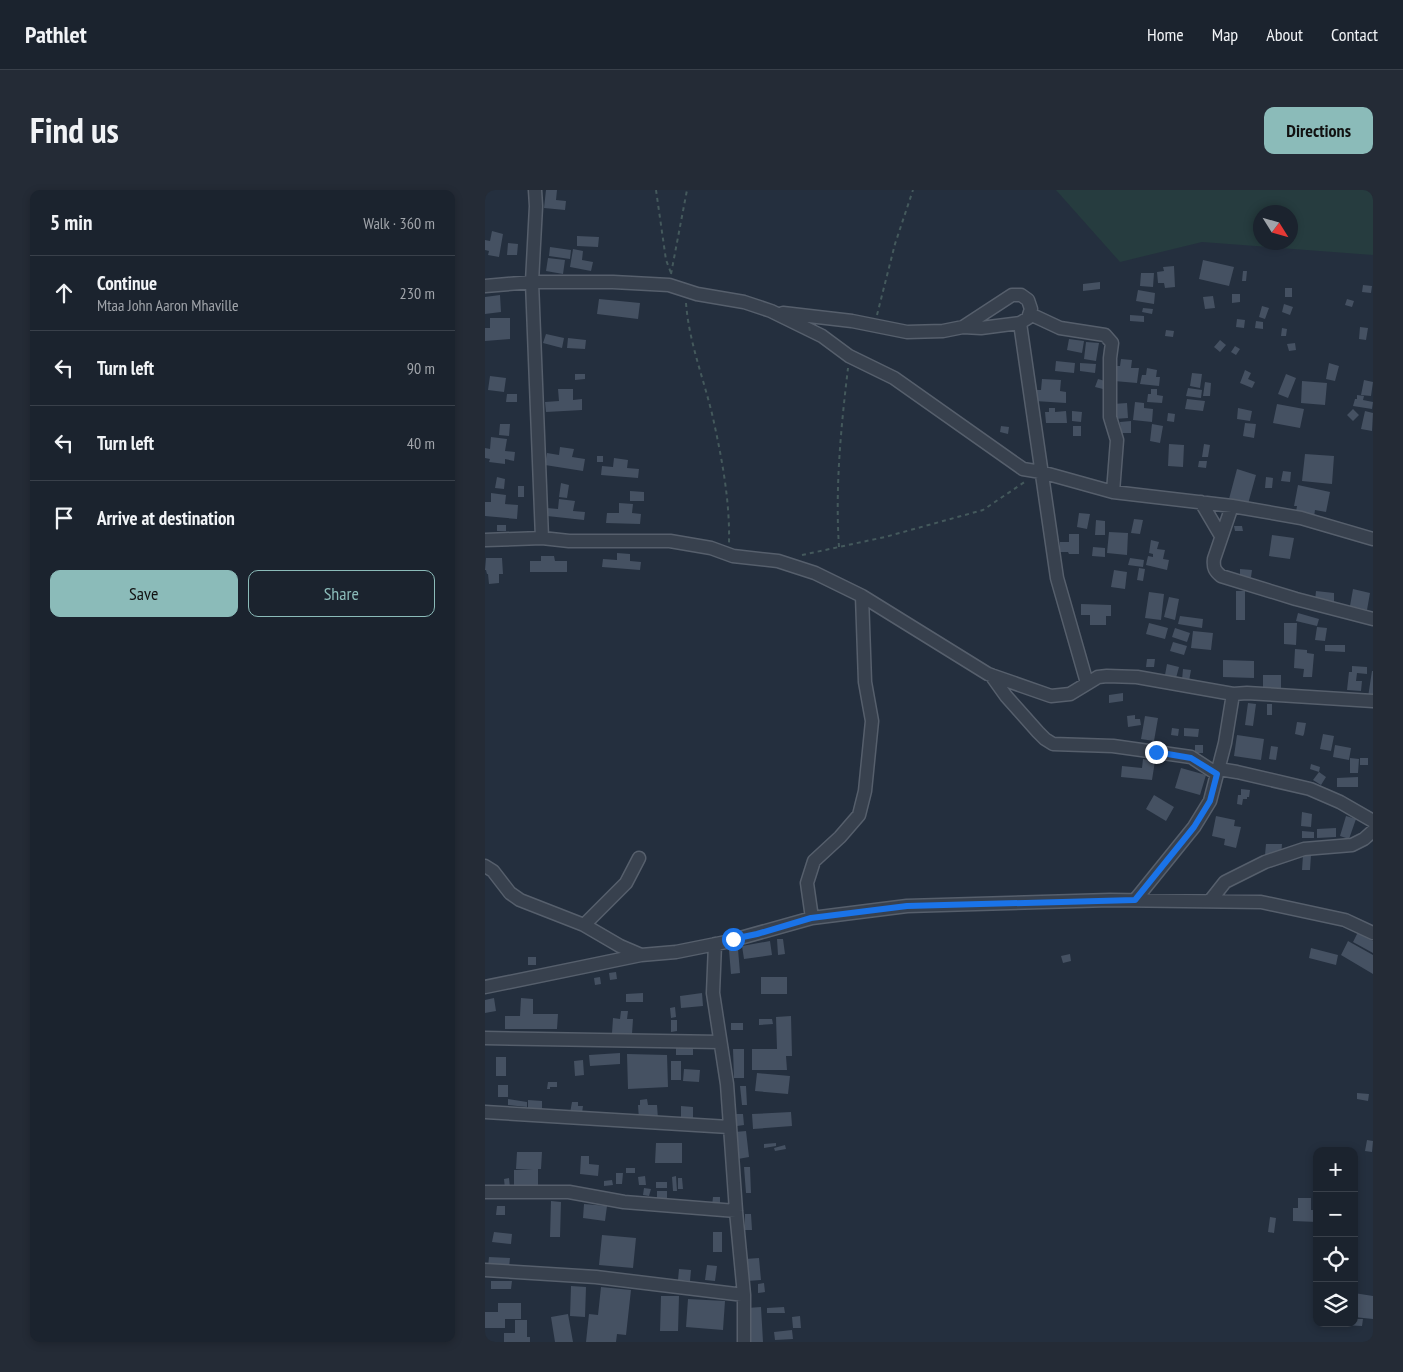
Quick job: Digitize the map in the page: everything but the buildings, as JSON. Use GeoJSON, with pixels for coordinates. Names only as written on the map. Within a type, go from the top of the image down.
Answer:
{"type":"FeatureCollection","features":[{"type":"Feature","properties":{"kind":"street"},"geometry":{"type":"LineString","coordinates":[[535,190],[536,206],[532,282],[541,538]]}},
{"type":"Feature","properties":{"kind":"street"},"geometry":{"type":"LineString","coordinates":[[485,286],[532,282],[613,282],[670,279],[685,290],[697,294],[744,302],[771,311],[822,336],[849,356],[894,378],[1023,469],[1041,472],[1113,492],[1231,506],[1301,518],[1373,539]]}},
{"type":"Feature","properties":{"kind":"street"},"geometry":{"type":"LineString","coordinates":[[771,311],[852,321],[907,332],[943,331],[963,327],[981,328],[1020,323],[1028,318],[1031,304],[1021,295],[1011,295],[963,327]]}},
{"type":"Feature","properties":{"kind":"street"},"geometry":{"type":"LineString","coordinates":[[1030,314],[1060,328],[1105,335],[1112,343],[1109,377],[1110,417],[1117,440],[1113,492]]}},
{"type":"Feature","properties":{"kind":"street"},"geometry":{"type":"LineString","coordinates":[[1020,323],[1057,578],[1087,683]]}},
{"type":"Feature","properties":{"kind":"street"},"geometry":{"type":"LineString","coordinates":[[1201,502],[1221,536]]}},
{"type":"Feature","properties":{"kind":"street"},"geometry":{"type":"LineString","coordinates":[[1231,506],[1213,566],[1221,576],[1296,599],[1373,619]]}},
{"type":"Feature","properties":{"kind":"street"},"geometry":{"type":"LineString","coordinates":[[485,540],[541,538],[670,541],[711,548],[729,554],[778,561],[815,573],[862,596],[991,675],[1051,696],[1070,694],[1098,677],[1137,676],[1233,694],[1247,692],[1373,701]]}},
{"type":"Feature","properties":{"kind":"street"},"geometry":{"type":"LineString","coordinates":[[811,918],[807,883],[814,861],[840,837],[859,814],[865,791],[872,721],[865,682],[862,596]]}},
{"type":"Feature","properties":{"kind":"street"},"geometry":{"type":"LineString","coordinates":[[991,675],[1038,732],[1053,744],[1113,746],[1191,758],[1218,772],[1237,772],[1310,790],[1340,802],[1373,821]]}},
{"type":"Feature","properties":{"kind":"street"},"geometry":{"type":"LineString","coordinates":[[1135,900],[1194,827],[1210,801],[1218,772],[1233,694]]}},
{"type":"Feature","properties":{"kind":"street"},"geometry":{"type":"LineString","coordinates":[[1210,901],[1225,882],[1265,862],[1304,849],[1352,845],[1364,839],[1373,831]]}},
{"type":"Feature","properties":{"kind":"street"},"geometry":{"type":"LineString","coordinates":[[584,925],[626,883],[639,858]]}},
{"type":"Feature","properties":{"kind":"street"},"geometry":{"type":"LineString","coordinates":[[485,866],[493,871],[510,893],[520,900],[584,925],[620,946],[641,955]]}},
{"type":"Feature","properties":{"kind":"street"},"geometry":{"type":"LineString","coordinates":[[485,987],[641,955],[676,952],[715,944],[811,918],[907,906],[1135,900],[1261,902],[1345,920],[1373,933]]}},
{"type":"Feature","properties":{"kind":"street"},"geometry":{"type":"LineString","coordinates":[[715,944],[713,992],[727,1084],[744,1295],[744,1342]]}},
{"type":"Feature","properties":{"kind":"street"},"geometry":{"type":"LineString","coordinates":[[485,1038],[720,1042]]}},
{"type":"Feature","properties":{"kind":"street"},"geometry":{"type":"LineString","coordinates":[[485,1112],[729,1127]]}},
{"type":"Feature","properties":{"kind":"street"},"geometry":{"type":"LineString","coordinates":[[485,1192],[569,1192],[624,1202],[736,1210]]}},
{"type":"Feature","properties":{"kind":"street"},"geometry":{"type":"LineString","coordinates":[[485,1270],[597,1277],[744,1295]]}},
{"type":"Feature","properties":{"kind":"path"},"geometry":{"type":"LineString","coordinates":[[656,190],[670,279]]}},
{"type":"Feature","properties":{"kind":"path"},"geometry":{"type":"LineString","coordinates":[[670,279],[687,190]]}},
{"type":"Feature","properties":{"kind":"path"},"geometry":{"type":"LineString","coordinates":[[875,326],[895,244],[913,190]]}},
{"type":"Feature","properties":{"kind":"path"},"geometry":{"type":"LineString","coordinates":[[685,290],[688,325],[713,418],[722,463],[730,518],[729,554]]}},
{"type":"Feature","properties":{"kind":"path"},"geometry":{"type":"LineString","coordinates":[[839,547],[841,453],[849,356]]}},
{"type":"Feature","properties":{"kind":"path"},"geometry":{"type":"LineString","coordinates":[[778,561],[983,510],[1041,472]]}},
{"type":"Feature","properties":{"kind":"green space"},"geometry":{"type":"Polygon","coordinates":[[[1056,190],[1373,190],[1373,255],[1298,249],[1298,205],[1253,205],[1253,246],[1202,242],[1120,262],[1056,190]]]}},
{"type":"Feature","properties":{"kind":"route"},"geometry":{"type":"LineString","coordinates":[[733,939],[811,918],[907,906],[1135,900],[1194,827],[1210,801],[1217,774],[1191,758],[1156,752]]}}]}
